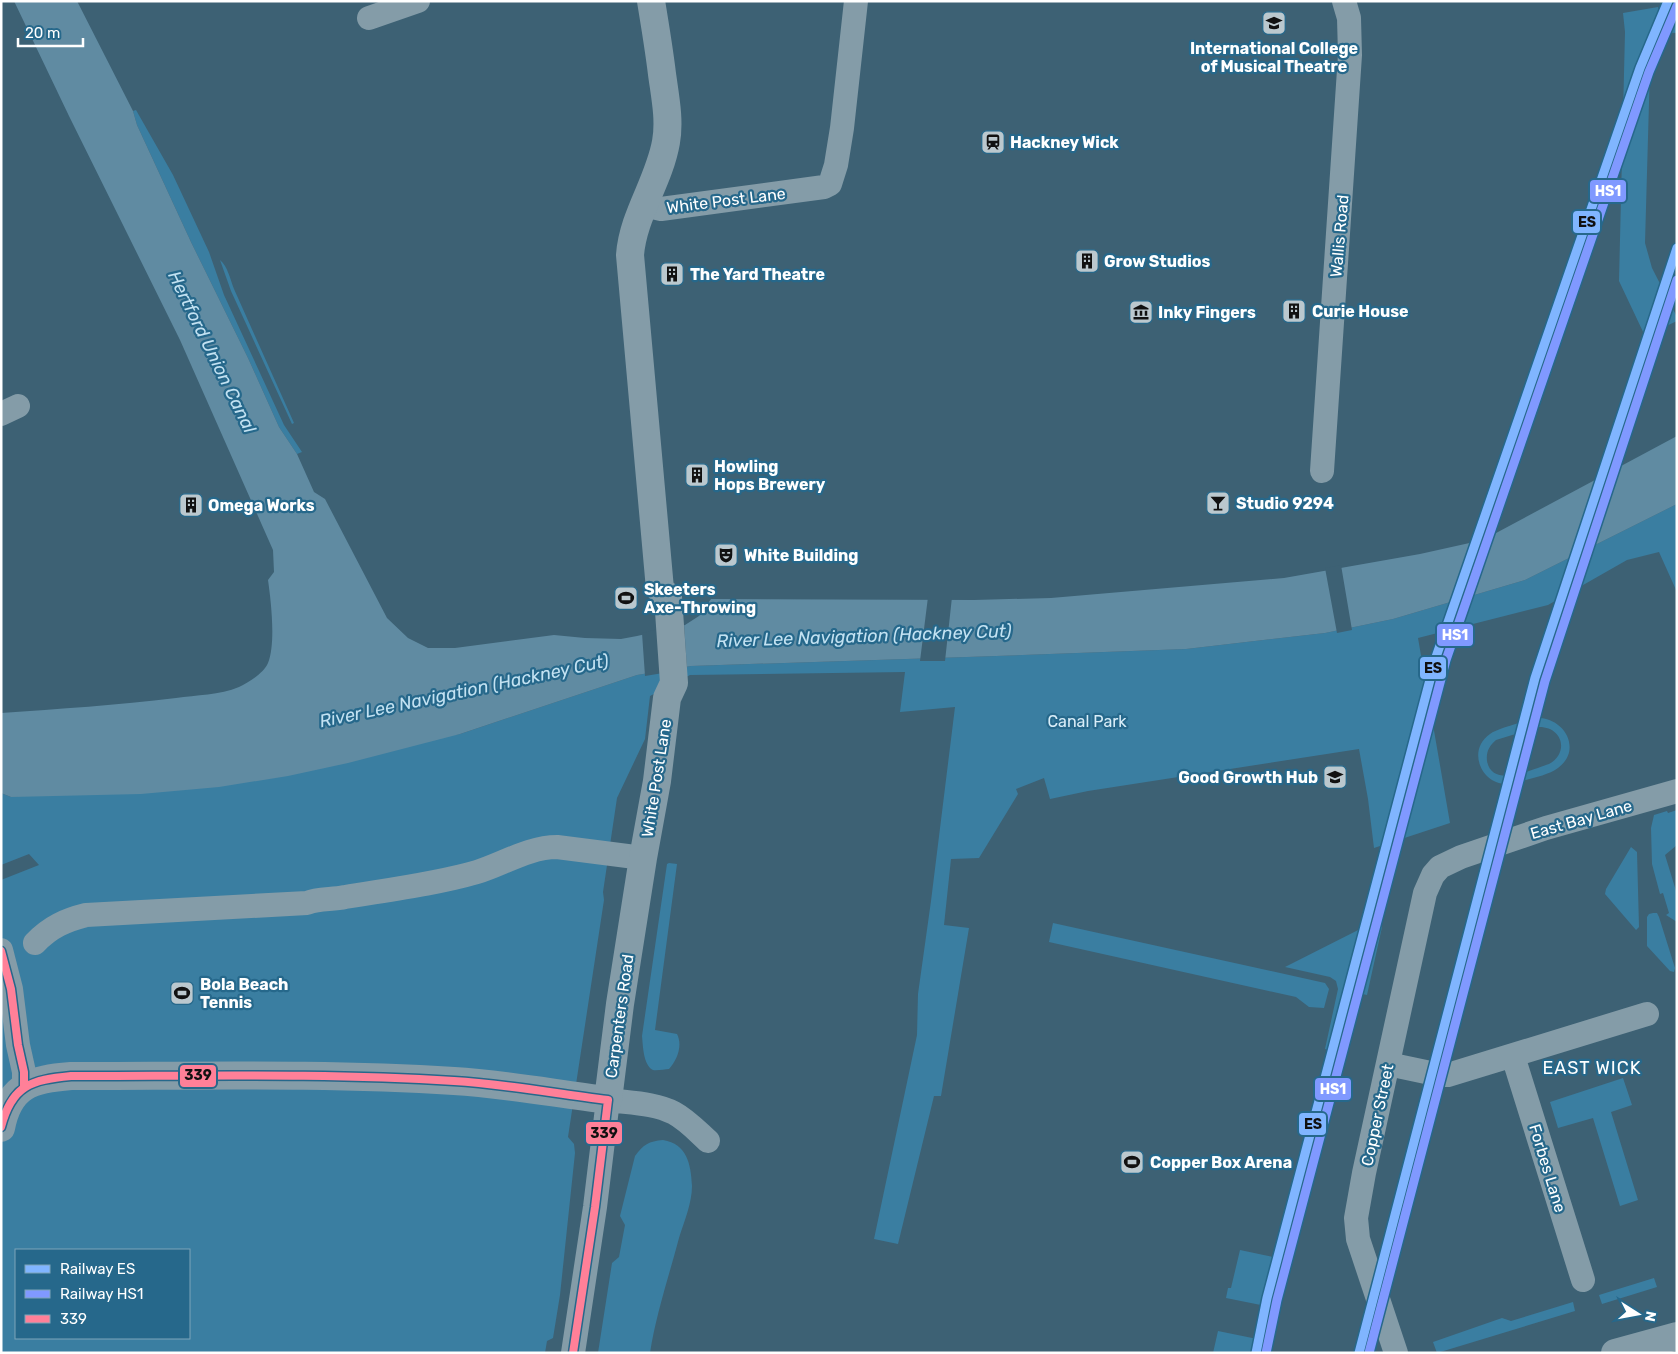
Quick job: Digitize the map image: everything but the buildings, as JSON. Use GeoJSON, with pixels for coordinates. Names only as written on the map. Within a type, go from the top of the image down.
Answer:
{"type":"FeatureCollection","features":[{"type":"Feature","properties":{"kind":"street"},"geometry":{"type":"LineString","coordinates":[[369,18],[418,1]]}},
{"type":"Feature","properties":{"kind":"street"},"geometry":{"type":"LineString","coordinates":[[644,205],[661,163],[668,130],[666,103],[651,1]]}},
{"type":"Feature","properties":{"kind":"street","name":"White Post Lane"},"geometry":{"type":"LineString","coordinates":[[643,858],[664,738],[667,689],[662,625],[668,597],[660,589],[630,255],[631,238],[644,205],[661,209],[824,187],[830,184],[836,165],[842,128],[856,1]]}},
{"type":"Feature","properties":{"kind":"street","name":"Wallis Road"},"geometry":{"type":"LineString","coordinates":[[1322,471],[1350,55],[1349,18],[1344,1]]}},
{"type":"Feature","properties":{"kind":"street","name":"East Bay Lane"},"geometry":{"type":"LineString","coordinates":[[1433,875],[1440,867],[1461,857],[1546,828],[1677,791]]}},
{"type":"Feature","properties":{"kind":"street"},"geometry":{"type":"LineString","coordinates":[[36,943],[55,926],[70,919],[86,915],[307,903],[477,872],[543,848],[557,847],[643,858]]}},
{"type":"Feature","properties":{"kind":"street","name":"Carpenters Road"},"geometry":{"type":"LineString","coordinates":[[573,1353],[595,1207],[620,1004],[643,858]]}},
{"type":"Feature","properties":{"kind":"street","name":"Copper Street"},"geometry":{"type":"LineString","coordinates":[[1396,1353],[1358,1239],[1356,1218],[1425,893],[1433,875]]}},
{"type":"Feature","properties":{"kind":"street"},"geometry":{"type":"LineString","coordinates":[[1,950],[11,989],[16,1036],[24,1072],[24,1086]]}},
{"type":"Feature","properties":{"kind":"street"},"geometry":{"type":"LineString","coordinates":[[1388,1064],[1444,1075],[1513,1056],[1648,1014]]}},
{"type":"Feature","properties":{"kind":"street","name":"Forbes Lane"},"geometry":{"type":"LineString","coordinates":[[1513,1056],[1583,1280]]}},
{"type":"Feature","properties":{"kind":"street"},"geometry":{"type":"LineString","coordinates":[[1,1128],[9,1103],[24,1086],[43,1079],[71,1076],[316,1076],[455,1081],[656,1107],[669,1111],[686,1121],[708,1141]]}},
{"type":"Feature","properties":{"kind":"street"},"geometry":{"type":"LineString","coordinates":[[1615,1353],[1677,1336]]}},
{"type":"Feature","properties":{"kind":"green space"},"geometry":{"type":"Polygon","coordinates":[[[1658,7],[1660,16],[1677,12],[1677,33],[1651,32],[1645,243],[1652,268],[1677,317],[1677,321],[1645,336],[1619,281],[1625,32],[1623,13],[1658,7]]]}},
{"type":"Feature","properties":{"kind":"green space"},"geometry":{"type":"Polygon","coordinates":[[[136,110],[173,175],[209,252],[224,295],[284,425],[302,452],[297,454],[279,427],[137,125],[133,111],[136,110]]]}},
{"type":"Feature","properties":{"kind":"green space"},"geometry":{"type":"Polygon","coordinates":[[[220,260],[227,270],[294,423],[292,424],[231,291],[220,260]]]}},
{"type":"Feature","properties":{"kind":"green space","name":"Canal Park"},"geometry":{"type":"Polygon","coordinates":[[[1677,504],[1677,592],[1659,552],[1627,560],[1548,605],[1418,638],[1450,823],[1374,848],[1359,749],[1088,791],[1050,799],[1044,778],[1016,789],[1018,794],[979,858],[951,859],[944,925],[969,928],[941,1096],[934,1096],[898,1244],[874,1239],[917,1035],[918,994],[955,707],[900,712],[905,672],[690,675],[650,696],[645,739],[617,798],[603,892],[604,900],[568,1137],[574,1144],[575,1153],[560,1295],[553,1338],[547,1341],[545,1353],[1,1353],[1,880],[39,865],[29,854],[1,865],[1,793],[11,797],[460,734],[637,675],[691,666],[1186,649],[1325,633],[1393,619],[1525,580],[1677,504]]]}},
{"type":"Feature","properties":{"kind":"green space"},"geometry":{"type":"Polygon","coordinates":[[[1541,718],[1550,720],[1558,725],[1568,738],[1570,746],[1565,761],[1558,768],[1548,773],[1514,783],[1504,784],[1494,781],[1487,776],[1481,768],[1479,760],[1479,750],[1482,742],[1494,732],[1514,724],[1541,718]],[[1538,727],[1496,740],[1490,747],[1487,755],[1490,769],[1497,774],[1505,776],[1514,775],[1549,764],[1556,759],[1560,753],[1560,741],[1558,735],[1546,728],[1538,727]]]}},
{"type":"Feature","properties":{"kind":"green space"},"geometry":{"type":"Polygon","coordinates":[[[1677,810],[1677,845],[1665,855],[1677,894],[1677,922],[1666,915],[1669,913],[1663,893],[1660,894],[1652,864],[1651,828],[1654,815],[1677,810]]]}},
{"type":"Feature","properties":{"kind":"green space"},"geometry":{"type":"Polygon","coordinates":[[[1631,847],[1637,852],[1639,927],[1636,930],[1605,894],[1606,889],[1631,847]]]}},
{"type":"Feature","properties":{"kind":"green space"},"geometry":{"type":"Polygon","coordinates":[[[667,864],[677,864],[655,1030],[677,1034],[679,1048],[677,1057],[669,1069],[653,1070],[645,1059],[642,1036],[667,864]]]}},
{"type":"Feature","properties":{"kind":"green space"},"geometry":{"type":"Polygon","coordinates":[[[1657,913],[1659,917],[1675,968],[1674,972],[1670,971],[1647,946],[1647,917],[1657,913]]]}},
{"type":"Feature","properties":{"kind":"green space"},"geometry":{"type":"Polygon","coordinates":[[[1374,922],[1382,927],[1367,995],[1358,993],[1343,1052],[1325,1049],[1338,989],[1336,981],[1330,977],[1285,967],[1374,922]]]}},
{"type":"Feature","properties":{"kind":"green space"},"geometry":{"type":"Polygon","coordinates":[[[1053,923],[1325,983],[1329,989],[1324,1008],[1309,1007],[1296,997],[1049,942],[1053,923]]]}},
{"type":"Feature","properties":{"kind":"green space"},"geometry":{"type":"Polygon","coordinates":[[[1623,1078],[1632,1105],[1611,1112],[1638,1200],[1620,1206],[1593,1118],[1558,1128],[1550,1102],[1623,1078]]]}},
{"type":"Feature","properties":{"kind":"green space"},"geometry":{"type":"Polygon","coordinates":[[[663,1140],[678,1146],[686,1156],[689,1163],[692,1192],[659,1309],[650,1353],[598,1353],[612,1263],[619,1257],[625,1225],[620,1216],[635,1156],[647,1144],[663,1140]]]}},
{"type":"Feature","properties":{"kind":"green space"},"geometry":{"type":"Polygon","coordinates":[[[1240,1250],[1287,1260],[1276,1308],[1226,1298],[1228,1288],[1231,1288],[1240,1250]]]}},
{"type":"Feature","properties":{"kind":"green space"},"geometry":{"type":"Polygon","coordinates":[[[1654,1278],[1657,1287],[1602,1304],[1599,1295],[1654,1278]]]}},
{"type":"Feature","properties":{"kind":"green space"},"geometry":{"type":"Polygon","coordinates":[[[1573,1302],[1575,1311],[1437,1353],[1433,1342],[1502,1318],[1511,1321],[1573,1302]]]}},
{"type":"Feature","properties":{"kind":"green space"},"geometry":{"type":"Polygon","coordinates":[[[1218,1331],[1267,1341],[1265,1353],[1213,1353],[1218,1331]]]}},
{"type":"Feature","properties":{"kind":"water"},"geometry":{"type":"Polygon","coordinates":[[[14,1],[77,1],[133,111],[137,125],[191,242],[248,358],[279,427],[297,454],[314,492],[325,499],[387,618],[408,638],[428,648],[455,648],[554,635],[621,639],[685,625],[699,616],[711,599],[974,600],[1051,598],[1284,578],[1420,554],[1483,540],[1677,436],[1677,504],[1525,580],[1393,619],[1325,633],[1186,649],[691,666],[637,675],[460,734],[348,763],[288,776],[219,787],[141,794],[11,797],[1,793],[1,713],[154,700],[216,693],[239,687],[260,674],[268,663],[272,645],[272,633],[268,580],[274,572],[273,550],[180,340],[14,1]]]}},
{"type":"Feature","properties":{"kind":"pier"},"geometry":{"type":"Polygon","coordinates":[[[1341,565],[1352,630],[1337,633],[1325,568],[1341,565]]]}},
{"type":"Feature","properties":{"kind":"pier"},"geometry":{"type":"Polygon","coordinates":[[[928,597],[952,597],[945,661],[920,661],[928,597]]]}},
{"type":"Feature","properties":{"kind":"pier"},"geometry":{"type":"Polygon","coordinates":[[[684,623],[687,669],[645,676],[642,633],[684,623]]]}},
{"type":"Feature","properties":{"kind":"rail line","name":"ES"},"geometry":{"type":"LineString","coordinates":[[1256,1353],[1267,1298],[1436,657],[1640,68],[1668,1]]}},
{"type":"Feature","properties":{"kind":"rail line","name":"HS1"},"geometry":{"type":"LineString","coordinates":[[1266,1353],[1277,1300],[1446,660],[1649,72],[1677,6]]}},
{"type":"Feature","properties":{"kind":"rail line","name":"ES"},"geometry":{"type":"LineString","coordinates":[[1359,1353],[1535,678],[1677,248]]}},
{"type":"Feature","properties":{"kind":"rail line","name":"HS1"},"geometry":{"type":"LineString","coordinates":[[1369,1353],[1545,681],[1677,280]]}},
{"type":"Feature","properties":{"kind":"transit line","name":"339"},"geometry":{"type":"LineString","coordinates":[[1,951],[11,989],[18,1045],[24,1072],[24,1086]]}},
{"type":"Feature","properties":{"kind":"transit line","name":"339"},"geometry":{"type":"LineString","coordinates":[[1,1127],[11,1102],[17,1093],[25,1087],[45,1080],[71,1076],[406,1078],[493,1084],[608,1100],[595,1207],[573,1353]]}},
{"type":"Feature","properties":{"kind":"place","name":"International College of Musical Theatre"},"geometry":{"type":"Point","coordinates":[1274,23]}},
{"type":"Feature","properties":{"kind":"place","name":"Hackney Wick"},"geometry":{"type":"Point","coordinates":[993,142]}},
{"type":"Feature","properties":{"kind":"place","name":"Grow Studios"},"geometry":{"type":"Point","coordinates":[1087,261]}},
{"type":"Feature","properties":{"kind":"place","name":"The Yard Theatre"},"geometry":{"type":"Point","coordinates":[672,274]}},
{"type":"Feature","properties":{"kind":"place","name":"Curie House"},"geometry":{"type":"Point","coordinates":[1294,311]}},
{"type":"Feature","properties":{"kind":"place","name":"Inky Fingers"},"geometry":{"type":"Point","coordinates":[1141,312]}},
{"type":"Feature","properties":{"kind":"place","name":"Howling Hops Brewery"},"geometry":{"type":"Point","coordinates":[697,475]}},
{"type":"Feature","properties":{"kind":"place","name":"Studio 9294"},"geometry":{"type":"Point","coordinates":[1218,503]}},
{"type":"Feature","properties":{"kind":"place","name":"Omega Works"},"geometry":{"type":"Point","coordinates":[191,505]}},
{"type":"Feature","properties":{"kind":"place","name":"White Building"},"geometry":{"type":"Point","coordinates":[726,555]}},
{"type":"Feature","properties":{"kind":"place","name":"Skeeters Axe-Throwing"},"geometry":{"type":"Point","coordinates":[626,598]}},
{"type":"Feature","properties":{"kind":"place","name":"Good Growth Hub"},"geometry":{"type":"Point","coordinates":[1335,777]}},
{"type":"Feature","properties":{"kind":"place","name":"Bola Beach Tennis"},"geometry":{"type":"Point","coordinates":[182,993]}},
{"type":"Feature","properties":{"kind":"place","name":"Copper Box Arena"},"geometry":{"type":"Point","coordinates":[1132,1162]}},
{"type":"Feature","properties":{"kind":"district","name":"EAST WICK"},"geometry":{"type":"Point","coordinates":[1592,1068]}},
{"type":"Feature","properties":{"kind":"water label","name":"Hertford Union Canal"},"geometry":{"type":"Point","coordinates":[212,352]}},
{"type":"Feature","properties":{"kind":"water label","name":"River Lee Navigation (Hackney Cut)"},"geometry":{"type":"Point","coordinates":[864,636]}},
{"type":"Feature","properties":{"kind":"water label","name":"River Lee Navigation (Hackney Cut)"},"geometry":{"type":"Point","coordinates":[464,691]}}]}
